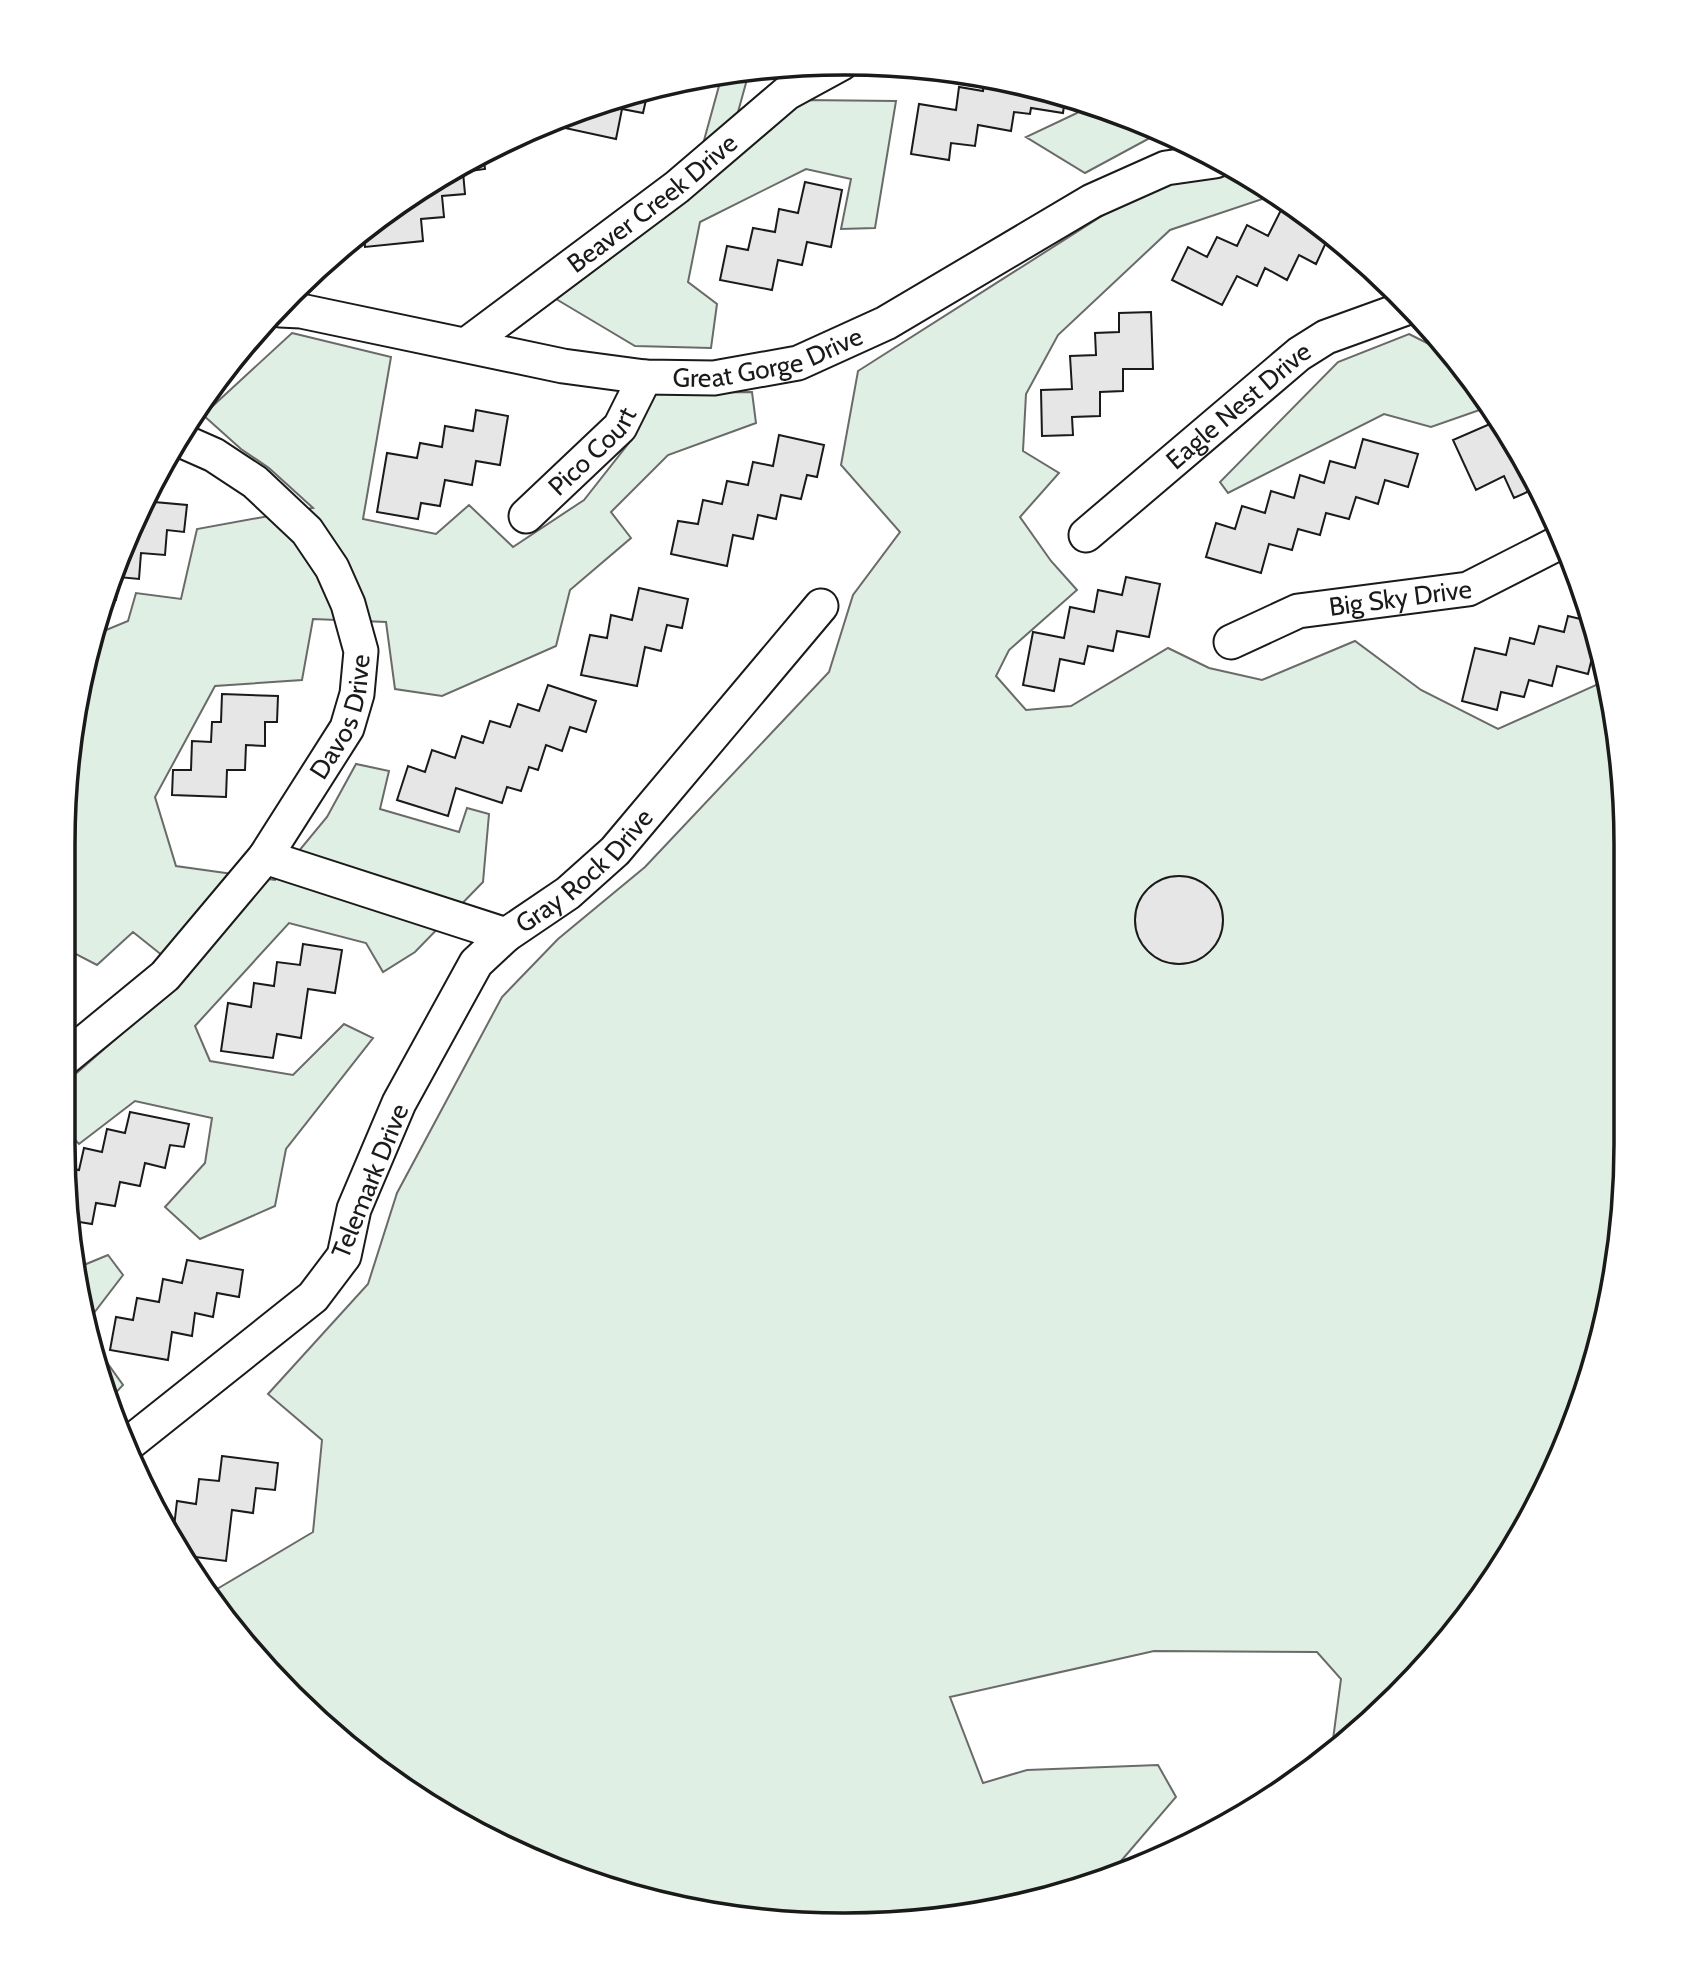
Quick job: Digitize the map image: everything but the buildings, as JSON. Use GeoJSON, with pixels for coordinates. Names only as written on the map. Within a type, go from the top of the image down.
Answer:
{"type":"FeatureCollection","features":[{"type":"Feature","properties":{"kind":"street","name":"Beaver Creek Drive"},"geometry":{"type":"LineString","coordinates":[[466,345],[677,187],[787,93],[818,76]]}},
{"type":"Feature","properties":{"kind":"street","name":"Great Gorge Drive"},"geometry":{"type":"LineString","coordinates":[[291,311],[563,366],[645,377],[714,378],[799,363],[886,323],[1092,201],[1178,158]]}},
{"type":"Feature","properties":{"kind":"street","name":"Eagle Nest Drive"},"geometry":{"type":"LineString","coordinates":[[1086,535],[1299,354],[1326,337],[1398,311]]}},
{"type":"Feature","properties":{"kind":"street","name":"Pico Court"},"geometry":{"type":"LineString","coordinates":[[526,516],[620,427],[645,377]]}},
{"type":"Feature","properties":{"kind":"street","name":"Davos Drive"},"geometry":{"type":"LineString","coordinates":[[75,1050],[165,976],[265,858],[347,728],[357,694],[360,651],[348,604],[332,568],[307,531],[255,482],[214,455],[188,444]]}},
{"type":"Feature","properties":{"kind":"street","name":"Big Sky Drive"},"geometry":{"type":"LineString","coordinates":[[1231,642],[1298,611],[1468,589],[1553,546]]}},
{"type":"Feature","properties":{"kind":"street","name":"Gray Rock Drive"},"geometry":{"type":"LineString","coordinates":[[265,858],[506,935],[568,893],[615,851],[821,606]]}},
{"type":"Feature","properties":{"kind":"street","name":"Telemark Drive"},"geometry":{"type":"LineString","coordinates":[[134,1439],[313,1297],[344,1256],[354,1209],[399,1103],[476,963],[506,935]]}},
{"type":"Feature","properties":{"kind":"green space"},"geometry":{"type":"Polygon","coordinates":[[[746,82],[724,163],[804,100],[896,101],[875,228],[841,229],[851,179],[806,169],[700,222],[688,282],[717,304],[711,348],[635,346],[556,299],[689,195],[719,86],[746,82]]]}},
{"type":"Feature","properties":{"kind":"green space"},"geometry":{"type":"Polygon","coordinates":[[[1077,113],[1092,116],[1149,139],[1085,173],[1026,137],[1077,113]]]}},
{"type":"Feature","properties":{"kind":"green space"},"geometry":{"type":"Polygon","coordinates":[[[1225,176],[1262,199],[1170,230],[1058,335],[1026,394],[1023,451],[1059,473],[1020,517],[1051,561],[1077,590],[1009,650],[996,676],[1026,710],[1071,706],[1168,648],[1209,668],[1262,680],[1355,641],[1421,690],[1498,729],[1597,685],[1607,744],[1614,844],[1614,1144],[1607,1244],[1599,1294],[1573,1391],[1534,1484],[1484,1571],[1423,1651],[1333,1737],[1341,1679],[1317,1652],[1154,1651],[950,1697],[983,1783],[1027,1770],[1158,1765],[1176,1797],[1121,1861],[1044,1887],[995,1898],[895,1911],[844,1913],[744,1906],[694,1898],[597,1872],[550,1854],[460,1810],[376,1754],[337,1722],[266,1651],[218,1589],[313,1532],[322,1440],[268,1394],[368,1284],[397,1193],[502,997],[558,939],[645,867],[829,672],[853,595],[900,532],[841,465],[858,371],[1105,214],[1173,180],[1225,176]]]}},
{"type":"Feature","properties":{"kind":"green space"},"geometry":{"type":"Polygon","coordinates":[[[292,333],[391,357],[363,519],[436,534],[469,505],[513,547],[584,500],[632,439],[653,393],[752,392],[756,423],[668,455],[611,512],[631,538],[570,590],[556,646],[442,696],[395,689],[386,622],[313,619],[302,680],[215,686],[155,797],[176,866],[275,880],[327,817],[356,764],[389,771],[380,809],[459,832],[467,808],[489,814],[483,882],[415,952],[383,972],[366,943],[289,923],[195,1026],[210,1061],[293,1075],[344,1024],[373,1038],[286,1149],[275,1206],[200,1239],[165,1207],[205,1163],[212,1118],[135,1101],[79,1144],[75,1140],[75,1074],[188,976],[133,932],[97,965],[75,954],[75,844],[82,744],[90,694],[106,630],[128,621],[136,593],[181,599],[197,529],[313,508],[269,468],[241,449],[205,417],[213,406],[292,333]]]}},
{"type":"Feature","properties":{"kind":"green space"},"geometry":{"type":"Polygon","coordinates":[[[1409,334],[1429,344],[1479,410],[1431,427],[1384,414],[1228,493],[1220,482],[1338,362],[1409,334]]]}},
{"type":"Feature","properties":{"kind":"green space"},"geometry":{"type":"Polygon","coordinates":[[[108,1255],[123,1275],[94,1313],[90,1294],[85,1264],[108,1255]]]}},
{"type":"Feature","properties":{"kind":"green space"},"geometry":{"type":"Polygon","coordinates":[[[107,1363],[123,1385],[116,1392],[107,1363]]]}}]}
